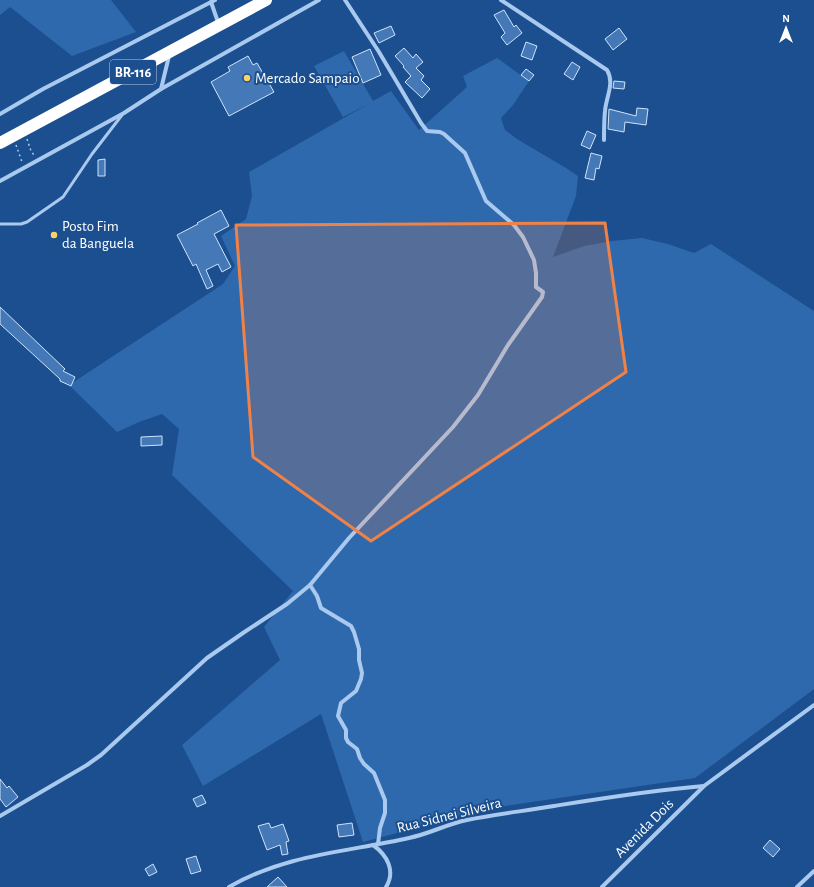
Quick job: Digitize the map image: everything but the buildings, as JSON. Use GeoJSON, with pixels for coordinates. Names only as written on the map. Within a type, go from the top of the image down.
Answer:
{"type":"FeatureCollection","features":[{"type":"Feature","properties":{"kind":"highway","name":"BR-116"},"geometry":{"type":"LineString","coordinates":[[4,140],[266,0]]}},
{"type":"Feature","properties":{"kind":"street"},"geometry":{"type":"LineString","coordinates":[[0,181],[124,113],[161,89],[319,0]]}},
{"type":"Feature","properties":{"kind":"street"},"geometry":{"type":"LineString","coordinates":[[0,816],[100,756],[207,658],[287,604],[310,585],[349,538],[454,427],[478,395],[508,345],[543,294],[543,292],[536,287],[534,260],[523,236],[514,225],[486,200],[466,153],[444,134],[440,132],[427,131],[379,52],[345,0]]}},
{"type":"Feature","properties":{"kind":"street"},"geometry":{"type":"LineString","coordinates":[[501,0],[607,70],[610,75],[611,82],[605,109],[604,140]]}},
{"type":"Feature","properties":{"kind":"street"},"geometry":{"type":"LineString","coordinates":[[0,114],[43,89],[213,1],[219,26]]}},
{"type":"Feature","properties":{"kind":"street"},"geometry":{"type":"LineString","coordinates":[[161,89],[170,52]]}},
{"type":"Feature","properties":{"kind":"street"},"geometry":{"type":"LineString","coordinates":[[310,585],[317,596],[321,608],[351,626],[359,650],[359,660],[362,673],[361,679],[356,691],[341,703],[338,716],[346,730],[346,738],[348,742],[354,745],[360,758],[374,773],[385,800],[385,813],[380,828],[378,844]]}},
{"type":"Feature","properties":{"kind":"street","name":"Avenida Dois"},"geometry":{"type":"LineString","coordinates":[[602,887],[704,786],[814,705]]}},
{"type":"Feature","properties":{"kind":"street","name":"Rua Sidnei Silveira"},"geometry":{"type":"LineString","coordinates":[[229,887],[263,870],[314,855],[411,838],[465,821],[664,789],[704,786]]}},
{"type":"Feature","properties":{"kind":"street"},"geometry":{"type":"LineString","coordinates":[[373,845],[383,853],[389,865],[390,878],[386,887]]}},
{"type":"Feature","properties":{"kind":"street"},"geometry":{"type":"LineString","coordinates":[[797,887],[814,871]]}},
{"type":"Feature","properties":{"kind":"lane"},"geometry":{"type":"LineString","coordinates":[[0,224],[21,224],[27,222],[63,197],[92,154],[124,113]]}},
{"type":"Feature","properties":{"kind":"path"},"geometry":{"type":"LineString","coordinates":[[27,128],[27,142],[31,151],[38,160]]}},
{"type":"Feature","properties":{"kind":"path"},"geometry":{"type":"LineString","coordinates":[[4,140],[16,144],[24,168]]}},
{"type":"Feature","properties":{"kind":"highlighted area"},"geometry":{"type":"Polygon","coordinates":[[[605,223],[626,372],[371,541],[253,457],[236,225],[605,223]]]}},
{"type":"Feature","properties":{"kind":"shaded area"},"geometry":{"type":"Polygon","coordinates":[[[0,0],[111,0],[136,32],[72,56],[10,7],[0,15],[0,0]]]}},
{"type":"Feature","properties":{"kind":"shaded area"},"geometry":{"type":"Polygon","coordinates":[[[344,51],[373,101],[391,91],[419,130],[467,87],[463,76],[497,58],[529,81],[513,105],[501,118],[505,130],[517,139],[578,176],[576,196],[553,257],[584,246],[642,238],[668,244],[694,253],[711,244],[814,311],[814,689],[695,778],[491,808],[363,842],[321,714],[203,786],[182,745],[280,660],[264,627],[293,591],[172,475],[179,429],[162,414],[117,432],[69,385],[223,284],[235,266],[221,236],[246,219],[252,196],[249,172],[370,103],[343,117],[314,66],[344,51]]]}},
{"type":"Feature","properties":{"kind":"place","name":"Mercado Sampaio"},"geometry":{"type":"Point","coordinates":[247,78]}},
{"type":"Feature","properties":{"kind":"place","name":"Posto Fim da Banguela"},"geometry":{"type":"Point","coordinates":[54,235]}}]}
